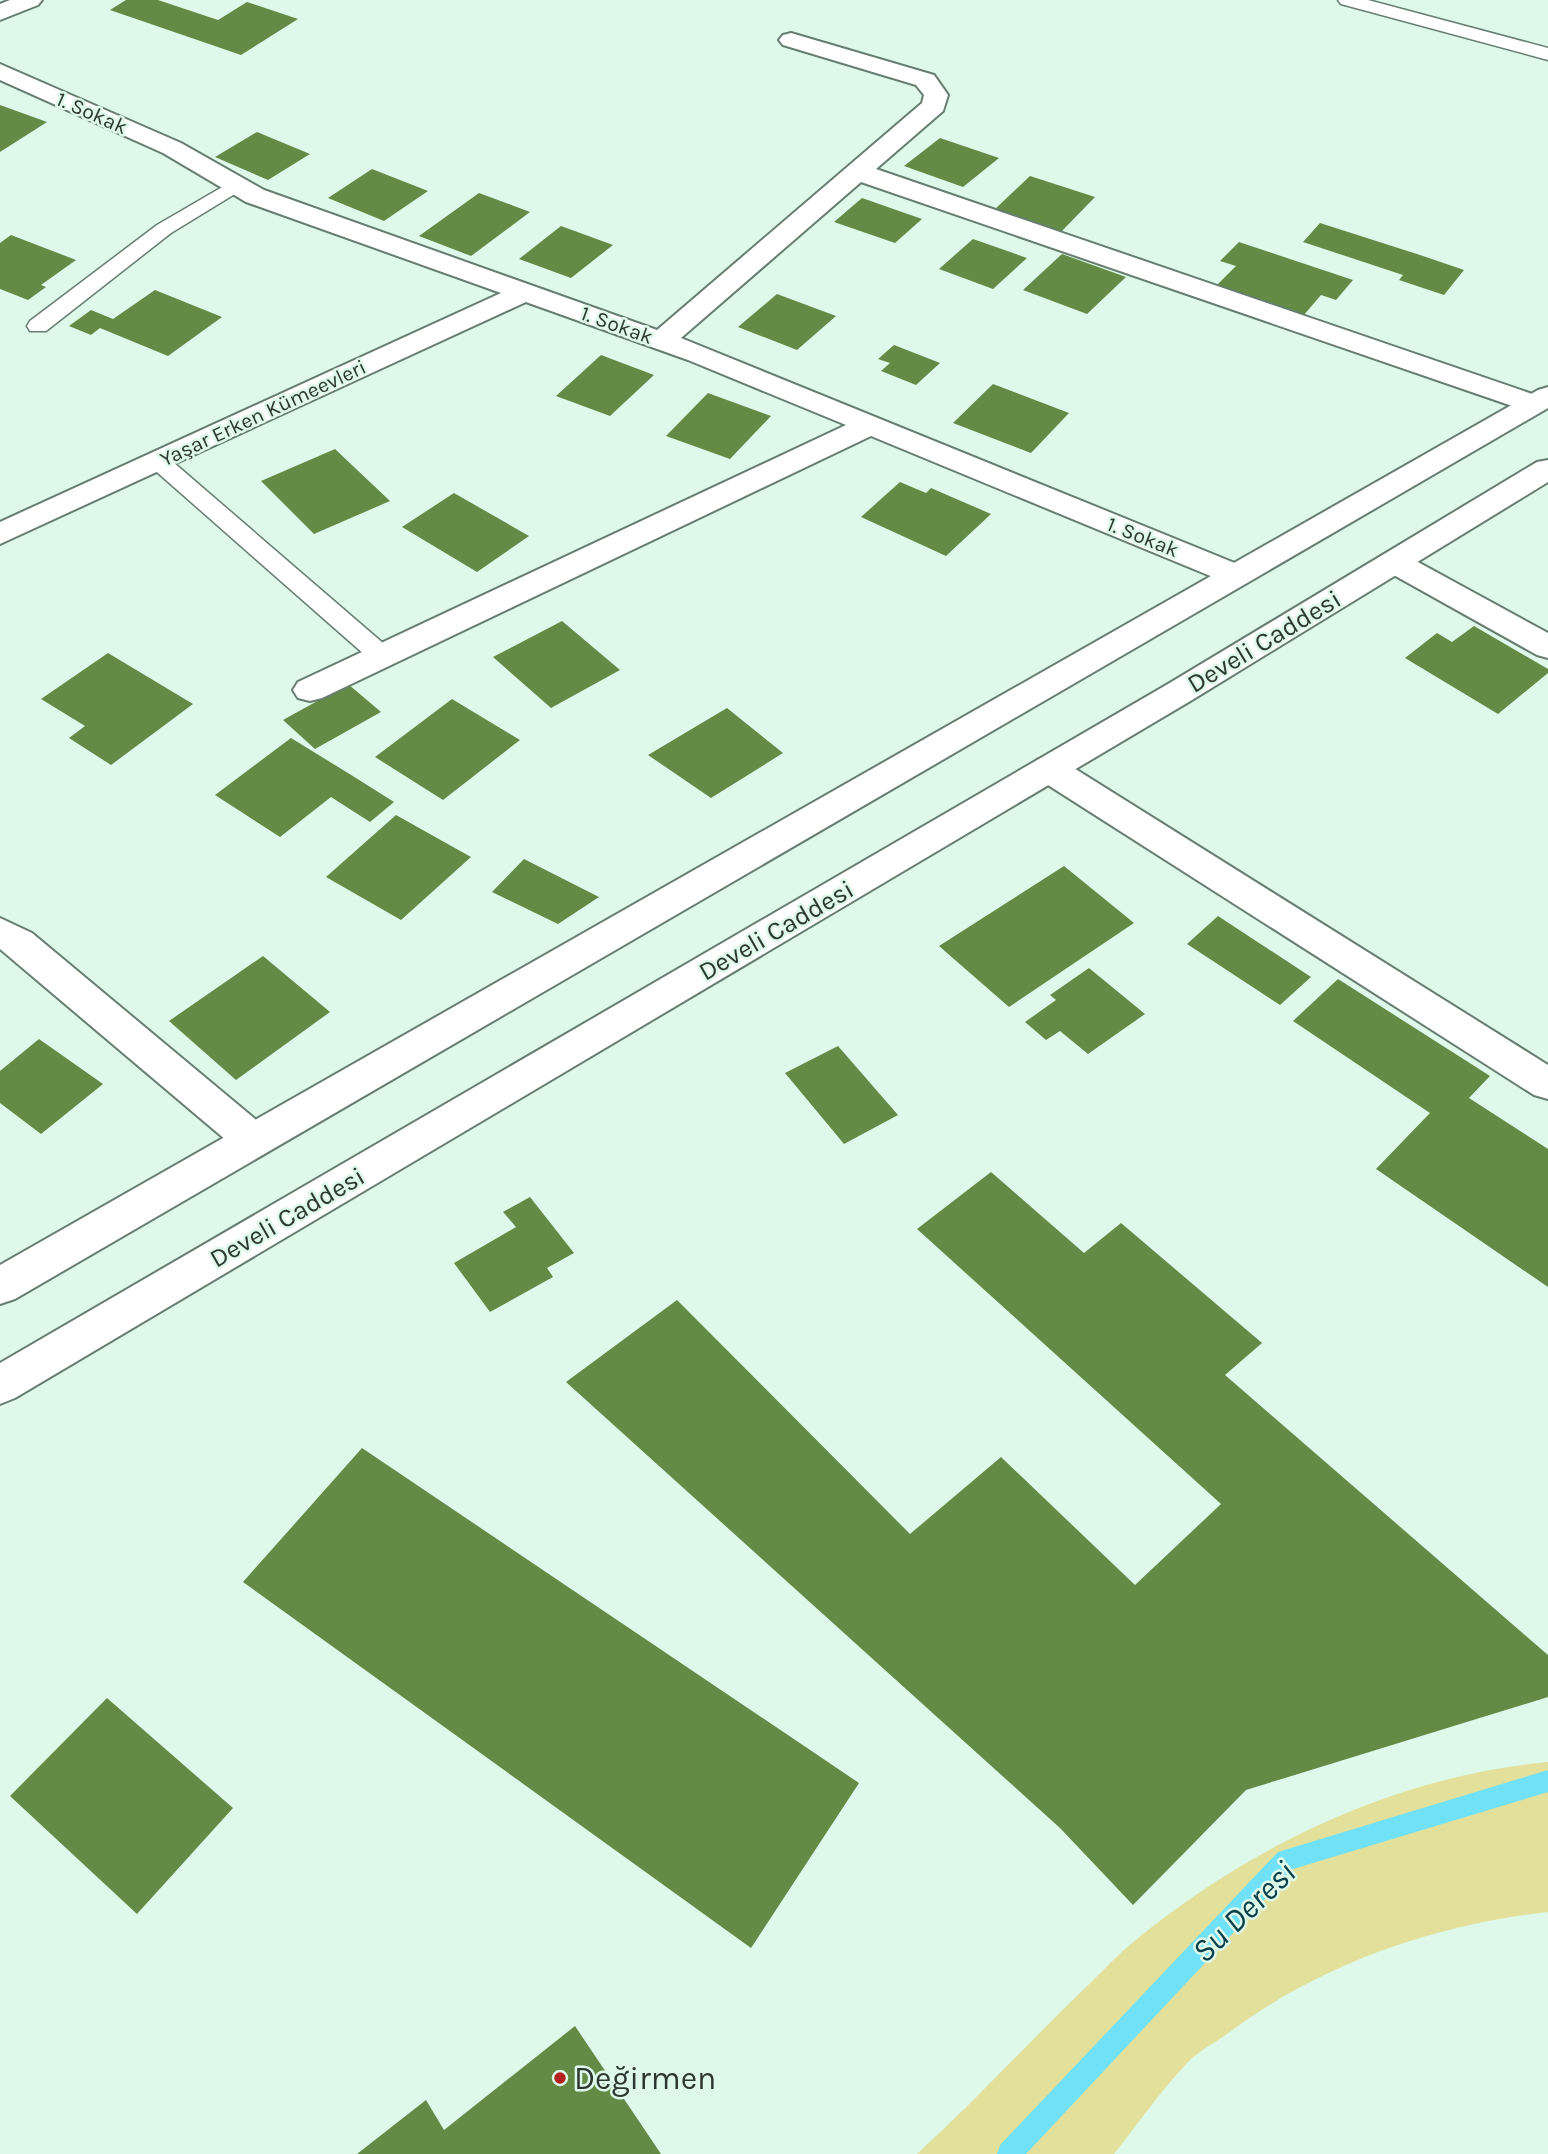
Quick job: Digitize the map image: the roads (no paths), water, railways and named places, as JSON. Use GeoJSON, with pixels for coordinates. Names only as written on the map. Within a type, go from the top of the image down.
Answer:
{"type":"FeatureCollection","features":[{"type":"Feature","properties":{"kind":"street"},"geometry":{"type":"LineString","coordinates":[[0,13],[30,0]]}},
{"type":"Feature","properties":{"kind":"street"},"geometry":{"type":"LineString","coordinates":[[660,341],[934,106],[936,95],[925,80],[791,40]]}},
{"type":"Feature","properties":{"kind":"street","name":"1. Sokak"},"geometry":{"type":"LineString","coordinates":[[0,71],[172,148],[255,196],[660,341],[1237,575]]}},
{"type":"Feature","properties":{"kind":"street"},"geometry":{"type":"LineString","coordinates":[[858,172],[1543,402]]}},
{"type":"Feature","properties":{"kind":"street","name":"Yaşar Erken Kümeevleri"},"geometry":{"type":"LineString","coordinates":[[0,534],[525,292]]}},
{"type":"Feature","properties":{"kind":"street"},"geometry":{"type":"LineString","coordinates":[[0,1286],[1543,402]]}},
{"type":"Feature","properties":{"kind":"street"},"geometry":{"type":"LineString","coordinates":[[310,690],[870,425]]}},
{"type":"Feature","properties":{"kind":"street","name":"Develi Caddesi"},"geometry":{"type":"LineString","coordinates":[[0,1385],[1049,769],[1548,469]]}},
{"type":"Feature","properties":{"kind":"street"},"geometry":{"type":"LineString","coordinates":[[1394,562],[1548,647]]}},
{"type":"Feature","properties":{"kind":"street"},"geometry":{"type":"LineString","coordinates":[[1049,769],[1548,1084]]}},
{"type":"Feature","properties":{"kind":"street"},"geometry":{"type":"LineString","coordinates":[[0,932],[19,943],[253,1140]]}},
{"type":"Feature","properties":{"kind":"lane"},"geometry":{"type":"LineString","coordinates":[[1347,0],[1548,54]]}},
{"type":"Feature","properties":{"kind":"lane"},"geometry":{"type":"LineString","coordinates":[[38,326],[164,229],[236,185]]}},
{"type":"Feature","properties":{"kind":"lane"},"geometry":{"type":"LineString","coordinates":[[158,461],[382,656]]}},
{"type":"Feature","properties":{"kind":"waterway","name":"Su Deresi"},"geometry":{"type":"LineString","coordinates":[[1009,2154],[1286,1860],[1548,1781]]}},
{"type":"Feature","properties":{"kind":"place","name":"Değirmen"},"geometry":{"type":"Point","coordinates":[560,2078]}}]}
